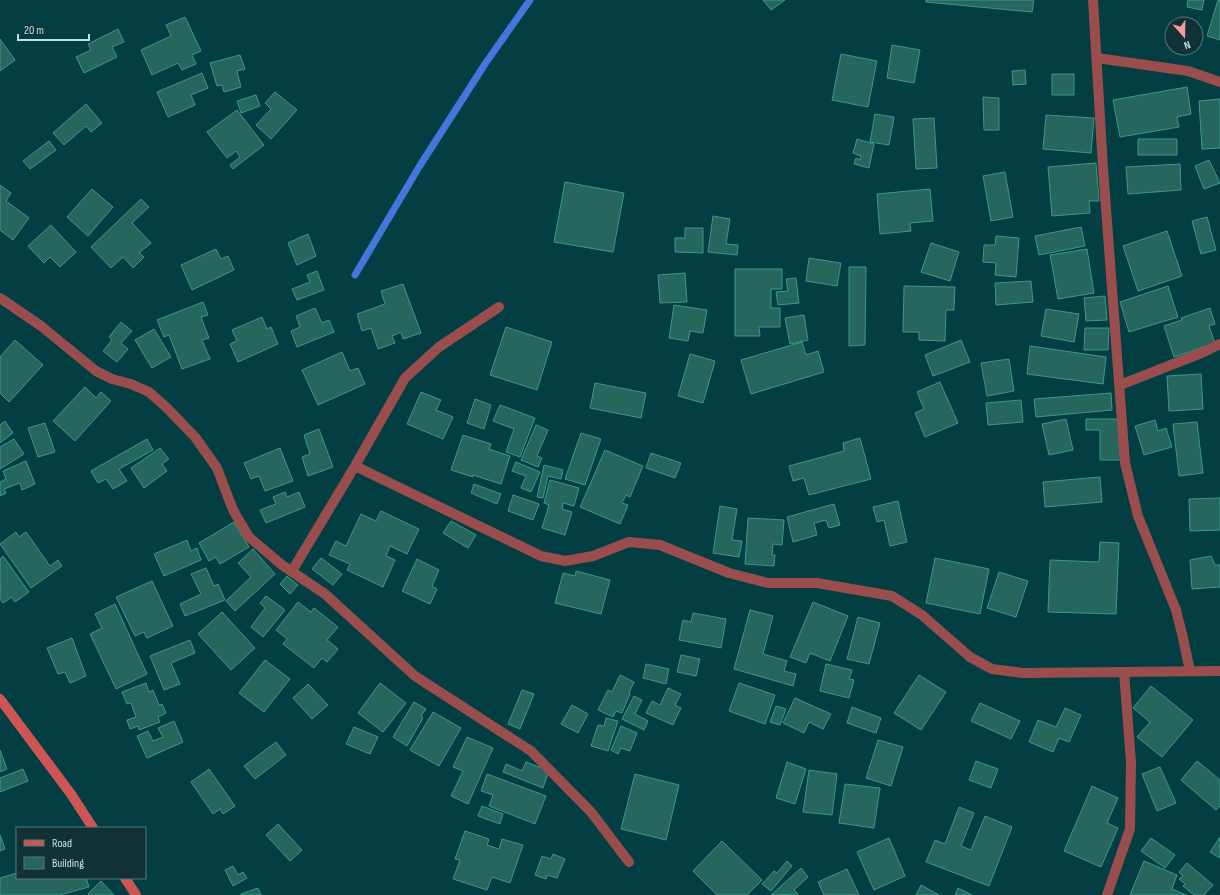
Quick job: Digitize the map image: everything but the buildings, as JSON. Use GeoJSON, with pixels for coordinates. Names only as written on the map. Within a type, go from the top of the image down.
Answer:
{"type":"FeatureCollection","features":[{"type":"Feature","properties":{"kind":"street"},"geometry":{"type":"LineString","coordinates":[[1093,0],[1103,168],[1125,463],[1138,516],[1176,610],[1184,638],[1190,671]]}},
{"type":"Feature","properties":{"kind":"street"},"geometry":{"type":"LineString","coordinates":[[1096,58],[1188,71],[1220,82]]}},
{"type":"Feature","properties":{"kind":"street"},"geometry":{"type":"LineString","coordinates":[[0,298],[41,326],[96,371],[112,380],[131,384],[149,392],[166,407],[195,437],[217,468],[233,510],[249,537],[266,552],[325,594],[415,676],[531,751],[592,812],[628,862]]}},
{"type":"Feature","properties":{"kind":"street"},"geometry":{"type":"LineString","coordinates":[[292,571],[355,466],[405,378],[439,347],[499,307]]}},
{"type":"Feature","properties":{"kind":"street"},"geometry":{"type":"LineString","coordinates":[[1120,385],[1204,352],[1220,344]]}},
{"type":"Feature","properties":{"kind":"street"},"geometry":{"type":"LineString","coordinates":[[355,466],[541,556],[565,561],[593,556],[629,542],[660,544],[729,573],[768,583],[817,582],[892,596],[922,614],[970,657],[992,669],[1023,673],[1220,671]]}},
{"type":"Feature","properties":{"kind":"street"},"geometry":{"type":"LineString","coordinates":[[1107,895],[1130,829],[1131,762],[1124,672]]}},
{"type":"Feature","properties":{"kind":"street"},"geometry":{"type":"LineString","coordinates":[[0,700],[71,794],[92,827]]}},
{"type":"Feature","properties":{"kind":"street"},"geometry":{"type":"LineString","coordinates":[[126,879],[136,895]]}},
{"type":"Feature","properties":{"kind":"waterway"},"geometry":{"type":"LineString","coordinates":[[355,275],[419,167],[485,64],[530,0]]}}]}
